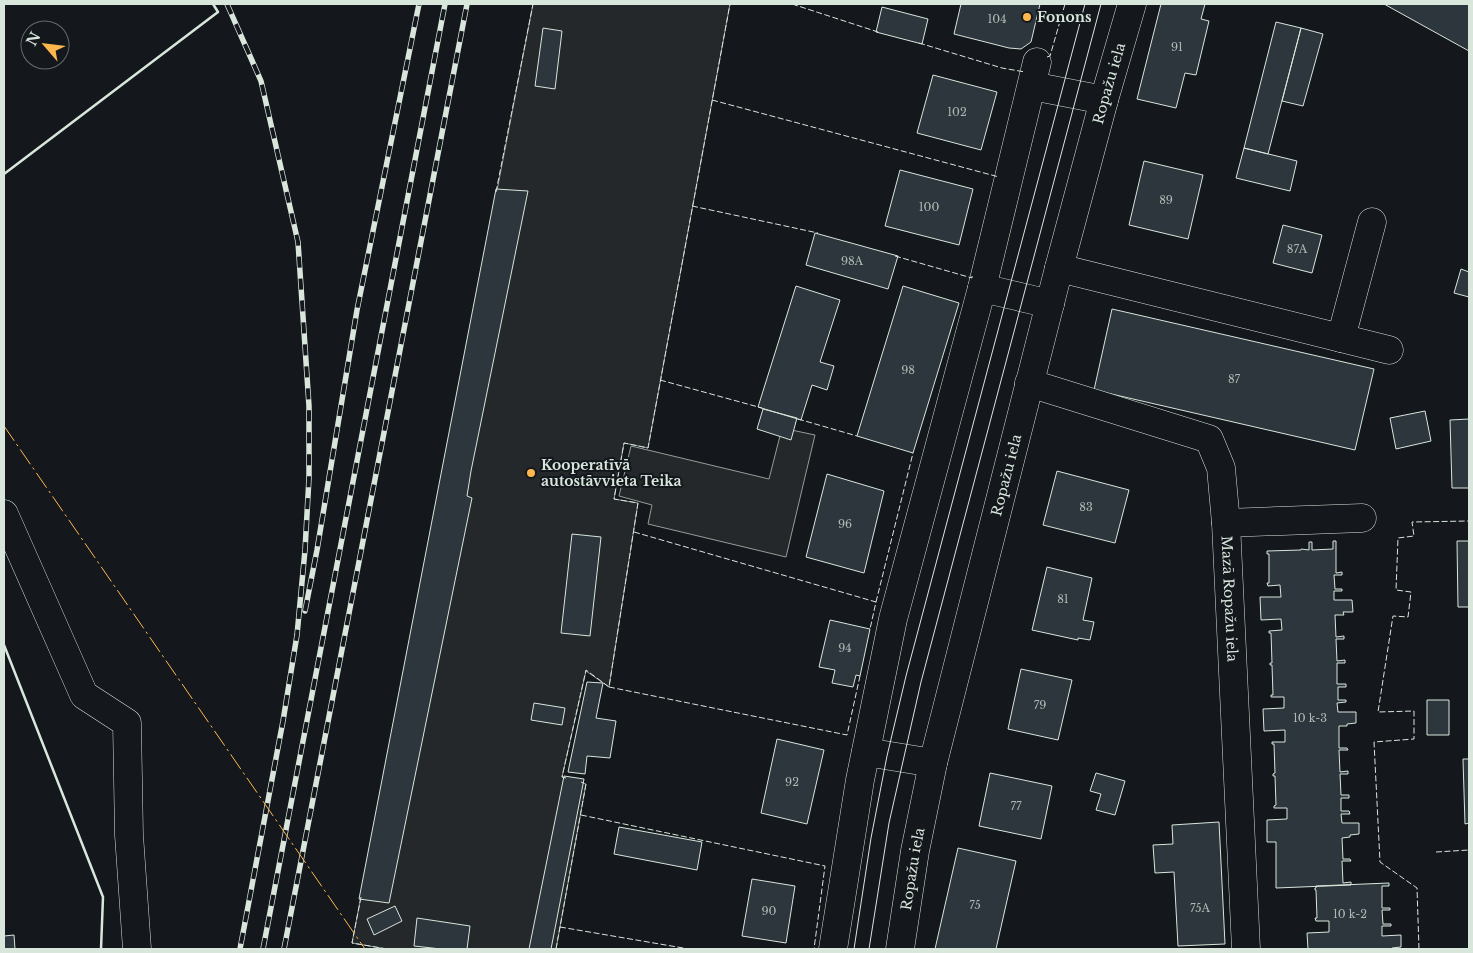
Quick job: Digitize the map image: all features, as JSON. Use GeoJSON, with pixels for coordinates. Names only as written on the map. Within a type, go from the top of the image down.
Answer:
{"type":"FeatureCollection","features":[{"type":"Feature","properties":{"kind":"street","name":"Ropažu iela"},"geometry":{"type":"LineString","coordinates":[[900,949],[915,852],[933,763],[1059,268],[1132,4]]}},
{"type":"Feature","properties":{"kind":"street"},"geometry":{"type":"LineString","coordinates":[[833,949],[860,780],[892,619],[982,288],[1034,74],[1104,100]]}},
{"type":"Feature","properties":{"kind":"street"},"geometry":{"type":"LineString","coordinates":[[1341,338],[1372,222]]}},
{"type":"Feature","properties":{"kind":"street"},"geometry":{"type":"LineString","coordinates":[[1059,268],[1389,350]]}},
{"type":"Feature","properties":{"kind":"street"},"geometry":{"type":"LineString","coordinates":[[982,288],[1050,304]]}},
{"type":"Feature","properties":{"kind":"street","name":"Mazā Ropažu iela"},"geometry":{"type":"LineString","coordinates":[[1029,383],[1209,439],[1221,468],[1226,523],[1246,949]]}},
{"type":"Feature","properties":{"kind":"street"},"geometry":{"type":"LineString","coordinates":[[4,514],[84,694],[127,723],[129,835],[137,949]]}},
{"type":"Feature","properties":{"kind":"street"},"geometry":{"type":"LineString","coordinates":[[1226,523],[1362,518]]}},
{"type":"Feature","properties":{"kind":"street"},"geometry":{"type":"LineString","coordinates":[[866,752],[933,763]]}},
{"type":"Feature","properties":{"kind":"shaded area","name":"Kooperatīvā autostāvvieta Teika"},"geometry":{"type":"Polygon","coordinates":[[[533,4],[730,4],[648,448],[624,443],[614,499],[638,503],[609,687],[586,671],[562,777],[586,784],[556,949],[387,949],[352,943],[533,4]]]}},
{"type":"Feature","properties":{"kind":"shaded area"},"geometry":{"type":"Polygon","coordinates":[[[782,428],[815,435],[786,557],[648,524],[652,505],[619,496],[631,446],[769,479],[782,428]]]}},
{"type":"Feature","properties":{"kind":"building"},"geometry":{"type":"Polygon","coordinates":[[[961,4],[1040,4],[1031,42],[1021,49],[1009,48],[954,34],[961,4]]]}},
{"type":"Feature","properties":{"kind":"building"},"geometry":{"type":"Polygon","coordinates":[[[1161,4],[1205,4],[1201,19],[1209,21],[1196,75],[1185,73],[1176,108],[1137,99],[1161,4]]]}},
{"type":"Feature","properties":{"kind":"building"},"geometry":{"type":"Polygon","coordinates":[[[1384,4],[1469,4],[1469,51],[1384,4]]]}},
{"type":"Feature","properties":{"kind":"building"},"geometry":{"type":"Polygon","coordinates":[[[882,7],[928,19],[922,44],[876,32],[882,7]]]}},
{"type":"Feature","properties":{"kind":"building"},"geometry":{"type":"Polygon","coordinates":[[[1276,22],[1301,28],[1268,154],[1244,148],[1276,22]]]}},
{"type":"Feature","properties":{"kind":"building"},"geometry":{"type":"Polygon","coordinates":[[[543,28],[562,31],[555,89],[535,86],[543,28]]]}},
{"type":"Feature","properties":{"kind":"building"},"geometry":{"type":"Polygon","coordinates":[[[1301,28],[1323,34],[1303,106],[1282,101],[1301,28]]]}},
{"type":"Feature","properties":{"kind":"building"},"geometry":{"type":"Polygon","coordinates":[[[933,75],[997,92],[981,150],[917,133],[933,75]]]}},
{"type":"Feature","properties":{"kind":"building"},"geometry":{"type":"Polygon","coordinates":[[[1244,148],[1297,161],[1290,191],[1236,178],[1244,148]]]}},
{"type":"Feature","properties":{"kind":"building"},"geometry":{"type":"Polygon","coordinates":[[[1144,161],[1203,175],[1188,239],[1129,225],[1144,161]]]}},
{"type":"Feature","properties":{"kind":"building"},"geometry":{"type":"Polygon","coordinates":[[[900,170],[973,189],[959,245],[885,226],[900,170]]]}},
{"type":"Feature","properties":{"kind":"building"},"geometry":{"type":"Polygon","coordinates":[[[496,189],[528,191],[471,471],[467,496],[472,498],[389,903],[359,899],[496,189]]]}},
{"type":"Feature","properties":{"kind":"building"},"geometry":{"type":"Polygon","coordinates":[[[1283,225],[1322,235],[1312,273],[1273,263],[1283,225]]]}},
{"type":"Feature","properties":{"kind":"building"},"geometry":{"type":"Polygon","coordinates":[[[815,233],[898,256],[888,289],[806,265],[815,233]]]}},
{"type":"Feature","properties":{"kind":"building"},"geometry":{"type":"Polygon","coordinates":[[[1461,269],[1469,272],[1469,297],[1454,293],[1461,269]]]}},
{"type":"Feature","properties":{"kind":"building"},"geometry":{"type":"Polygon","coordinates":[[[796,286],[840,300],[820,362],[834,366],[827,390],[812,385],[801,420],[758,407],[796,286]]]}},
{"type":"Feature","properties":{"kind":"building"},"geometry":{"type":"Polygon","coordinates":[[[903,286],[959,303],[913,453],[857,436],[903,286]]]}},
{"type":"Feature","properties":{"kind":"building"},"geometry":{"type":"Polygon","coordinates":[[[1112,309],[1374,369],[1355,450],[1094,390],[1112,309]]]}},
{"type":"Feature","properties":{"kind":"building"},"geometry":{"type":"Polygon","coordinates":[[[763,409],[797,418],[791,440],[757,429],[763,409]]]}},
{"type":"Feature","properties":{"kind":"building"},"geometry":{"type":"Polygon","coordinates":[[[1425,411],[1431,441],[1396,449],[1390,418],[1425,411]]]}},
{"type":"Feature","properties":{"kind":"building"},"geometry":{"type":"Polygon","coordinates":[[[1469,419],[1469,488],[1452,488],[1450,420],[1469,419]]]}},
{"type":"Feature","properties":{"kind":"building"},"geometry":{"type":"Polygon","coordinates":[[[1057,471],[1129,490],[1115,543],[1043,525],[1057,471]]]}},
{"type":"Feature","properties":{"kind":"building"},"geometry":{"type":"Polygon","coordinates":[[[827,474],[884,491],[864,573],[806,557],[827,474]]]}},
{"type":"Feature","properties":{"kind":"building"},"geometry":{"type":"Polygon","coordinates":[[[572,534],[601,537],[590,636],[561,633],[572,534]]]}},
{"type":"Feature","properties":{"kind":"building"},"geometry":{"type":"Polygon","coordinates":[[[1333,541],[1336,541],[1336,573],[1342,572],[1342,575],[1334,575],[1335,589],[1342,589],[1342,591],[1334,591],[1334,600],[1352,600],[1353,612],[1343,612],[1344,615],[1335,615],[1336,637],[1344,636],[1344,639],[1336,639],[1337,661],[1345,660],[1345,663],[1337,663],[1337,684],[1346,684],[1346,687],[1338,687],[1338,700],[1346,700],[1346,702],[1337,703],[1338,712],[1356,712],[1356,723],[1339,726],[1339,748],[1347,748],[1348,750],[1339,750],[1340,772],[1348,771],[1348,774],[1340,774],[1341,795],[1349,795],[1349,798],[1341,798],[1341,811],[1349,811],[1350,814],[1341,814],[1342,823],[1359,823],[1359,834],[1342,838],[1343,859],[1350,859],[1351,861],[1342,861],[1343,883],[1351,882],[1351,885],[1276,888],[1276,842],[1267,842],[1267,820],[1287,819],[1287,808],[1274,808],[1276,805],[1275,776],[1273,774],[1275,773],[1274,744],[1272,744],[1272,742],[1285,742],[1285,730],[1264,731],[1263,709],[1284,708],[1284,697],[1271,697],[1273,695],[1272,665],[1270,665],[1272,663],[1271,633],[1269,631],[1282,630],[1281,619],[1261,620],[1260,597],[1281,597],[1280,585],[1268,586],[1267,583],[1269,583],[1269,554],[1267,554],[1267,551],[1309,550],[1309,542],[1312,542],[1312,550],[1333,549],[1333,541]]]}},
{"type":"Feature","properties":{"kind":"building"},"geometry":{"type":"Polygon","coordinates":[[[1457,541],[1469,541],[1469,607],[1458,607],[1457,541]]]}},
{"type":"Feature","properties":{"kind":"building"},"geometry":{"type":"Polygon","coordinates":[[[1047,567],[1092,578],[1083,620],[1094,622],[1090,640],[1078,638],[1078,640],[1032,630],[1047,567]]]}},
{"type":"Feature","properties":{"kind":"building"},"geometry":{"type":"Polygon","coordinates":[[[830,620],[870,629],[860,676],[856,675],[853,687],[832,683],[835,670],[819,667],[830,620]]]}},
{"type":"Feature","properties":{"kind":"building"},"geometry":{"type":"Polygon","coordinates":[[[1021,669],[1072,680],[1058,740],[1008,729],[1021,669]]]}},
{"type":"Feature","properties":{"kind":"building"},"geometry":{"type":"Polygon","coordinates":[[[587,682],[603,683],[596,718],[616,721],[610,758],[587,756],[585,774],[568,772],[587,682]]]}},
{"type":"Feature","properties":{"kind":"building"},"geometry":{"type":"Polygon","coordinates":[[[1427,700],[1449,700],[1449,735],[1427,735],[1427,700]]]}},
{"type":"Feature","properties":{"kind":"building"},"geometry":{"type":"Polygon","coordinates":[[[534,703],[565,708],[562,725],[531,720],[534,703]]]}},
{"type":"Feature","properties":{"kind":"building"},"geometry":{"type":"Polygon","coordinates":[[[777,739],[824,750],[807,824],[761,813],[777,739]]]}},
{"type":"Feature","properties":{"kind":"building"},"geometry":{"type":"Polygon","coordinates":[[[1463,759],[1469,759],[1469,823],[1465,824],[1463,759]]]}},
{"type":"Feature","properties":{"kind":"building"},"geometry":{"type":"Polygon","coordinates":[[[990,773],[1052,786],[1041,839],[979,826],[990,773]]]}},
{"type":"Feature","properties":{"kind":"building"},"geometry":{"type":"Polygon","coordinates":[[[1096,773],[1125,781],[1115,815],[1096,810],[1101,794],[1090,791],[1096,773]]]}},
{"type":"Feature","properties":{"kind":"building"},"geometry":{"type":"Polygon","coordinates":[[[564,776],[584,779],[551,949],[529,949],[564,776]]]}},
{"type":"Feature","properties":{"kind":"building"},"geometry":{"type":"Polygon","coordinates":[[[1219,822],[1225,944],[1178,946],[1174,872],[1155,873],[1153,845],[1173,844],[1172,825],[1219,822]]]}},
{"type":"Feature","properties":{"kind":"building"},"geometry":{"type":"Polygon","coordinates":[[[619,827],[702,842],[697,870],[614,854],[619,827]]]}},
{"type":"Feature","properties":{"kind":"building"},"geometry":{"type":"Polygon","coordinates":[[[958,848],[1016,861],[996,949],[935,949],[958,848]]]}},
{"type":"Feature","properties":{"kind":"building"},"geometry":{"type":"Polygon","coordinates":[[[752,879],[795,886],[786,943],[742,936],[752,879]]]}},
{"type":"Feature","properties":{"kind":"building"},"geometry":{"type":"Polygon","coordinates":[[[1389,883],[1389,886],[1382,886],[1382,908],[1390,908],[1390,910],[1382,910],[1383,924],[1391,924],[1391,926],[1382,926],[1382,936],[1401,935],[1401,947],[1392,949],[1308,949],[1307,933],[1329,932],[1329,921],[1316,921],[1315,918],[1317,918],[1316,886],[1389,883]]]}},
{"type":"Feature","properties":{"kind":"building"},"geometry":{"type":"Polygon","coordinates":[[[395,906],[402,921],[374,935],[367,919],[395,906]]]}},
{"type":"Feature","properties":{"kind":"building"},"geometry":{"type":"Polygon","coordinates":[[[417,918],[470,926],[467,949],[414,946],[417,918]]]}},
{"type":"Feature","properties":{"kind":"building"},"geometry":{"type":"Polygon","coordinates":[[[14,935],[15,949],[4,949],[4,936],[14,935]]]}},
{"type":"Feature","properties":{"kind":"tram line"},"geometry":{"type":"LineString","coordinates":[[854,949],[871,838],[887,756],[906,676],[1085,4]]}},
{"type":"Feature","properties":{"kind":"tram line"},"geometry":{"type":"LineString","coordinates":[[869,949],[889,823],[921,682],[1101,4]]}},
{"type":"Feature","properties":{"kind":"railway"},"geometry":{"type":"LineString","coordinates":[[227,4],[261,81],[298,242],[309,406],[309,478],[297,635],[283,721],[240,949]]}},
{"type":"Feature","properties":{"kind":"railway"},"geometry":{"type":"LineString","coordinates":[[305,611],[357,310],[419,4]]}},
{"type":"Feature","properties":{"kind":"railway"},"geometry":{"type":"LineString","coordinates":[[263,949],[445,4]]}},
{"type":"Feature","properties":{"kind":"railway"},"geometry":{"type":"LineString","coordinates":[[284,949],[467,4]]}},
{"type":"Feature","properties":{"kind":"fence"},"geometry":{"type":"LineString","coordinates":[[496,192],[533,4]]}},
{"type":"Feature","properties":{"kind":"fence"},"geometry":{"type":"LineString","coordinates":[[566,778],[562,777],[586,670],[609,687],[638,503],[614,499],[624,443],[648,448],[730,4]]}},
{"type":"Feature","properties":{"kind":"fence"},"geometry":{"type":"LineString","coordinates":[[792,4],[878,32]]}},
{"type":"Feature","properties":{"kind":"fence"},"geometry":{"type":"LineString","coordinates":[[1047,57],[1050,56],[1065,4]]}},
{"type":"Feature","properties":{"kind":"fence"},"geometry":{"type":"LineString","coordinates":[[919,43],[1002,68],[1025,72]]}},
{"type":"Feature","properties":{"kind":"fence"},"geometry":{"type":"LineString","coordinates":[[712,100],[999,177]]}},
{"type":"Feature","properties":{"kind":"fence"},"geometry":{"type":"LineString","coordinates":[[692,206],[818,233]]}},
{"type":"Feature","properties":{"kind":"fence"},"geometry":{"type":"LineString","coordinates":[[895,256],[972,278],[972,276]]}},
{"type":"Feature","properties":{"kind":"fence"},"geometry":{"type":"LineString","coordinates":[[660,380],[762,408]]}},
{"type":"Feature","properties":{"kind":"fence"},"geometry":{"type":"LineString","coordinates":[[798,419],[857,436]]}},
{"type":"Feature","properties":{"kind":"fence"},"geometry":{"type":"LineString","coordinates":[[876,602],[913,453]]}},
{"type":"Feature","properties":{"kind":"fence"},"geometry":{"type":"LineString","coordinates":[[1419,949],[1417,888],[1380,862],[1374,742],[1414,739],[1414,711],[1378,712],[1393,616],[1408,617],[1411,592],[1396,590],[1398,538],[1414,536],[1412,522],[1469,521]]}},
{"type":"Feature","properties":{"kind":"fence"},"geometry":{"type":"LineString","coordinates":[[634,532],[876,602],[870,629]]}},
{"type":"Feature","properties":{"kind":"fence"},"geometry":{"type":"LineString","coordinates":[[609,687],[847,735],[860,676]]}},
{"type":"Feature","properties":{"kind":"fence"},"geometry":{"type":"LineString","coordinates":[[556,949],[586,784],[581,782]]}},
{"type":"Feature","properties":{"kind":"fence"},"geometry":{"type":"LineString","coordinates":[[581,815],[825,866],[814,949]]}},
{"type":"Feature","properties":{"kind":"fence"},"geometry":{"type":"LineString","coordinates":[[1436,852],[1469,850]]}},
{"type":"Feature","properties":{"kind":"fence"},"geometry":{"type":"LineString","coordinates":[[361,897],[352,943],[387,949]]}},
{"type":"Feature","properties":{"kind":"fence"},"geometry":{"type":"LineString","coordinates":[[560,927],[689,949]]}},
{"type":"Feature","properties":{"kind":"wall"},"geometry":{"type":"LineString","coordinates":[[4,174],[218,12],[213,4]]}},
{"type":"Feature","properties":{"kind":"wall"},"geometry":{"type":"LineString","coordinates":[[4,645],[103,897],[101,949]]}},
{"type":"Feature","properties":{"kind":"power"},"geometry":{"type":"LineString","coordinates":[[4,426],[365,949]]}},
{"type":"Feature","properties":{"kind":"place","name":"Fonons"},"geometry":{"type":"Point","coordinates":[1027,17]}},
{"type":"Feature","properties":{"kind":"place","name":"Kooperatīvā autostāvvieta Teika"},"geometry":{"type":"Point","coordinates":[531,473]}}]}
